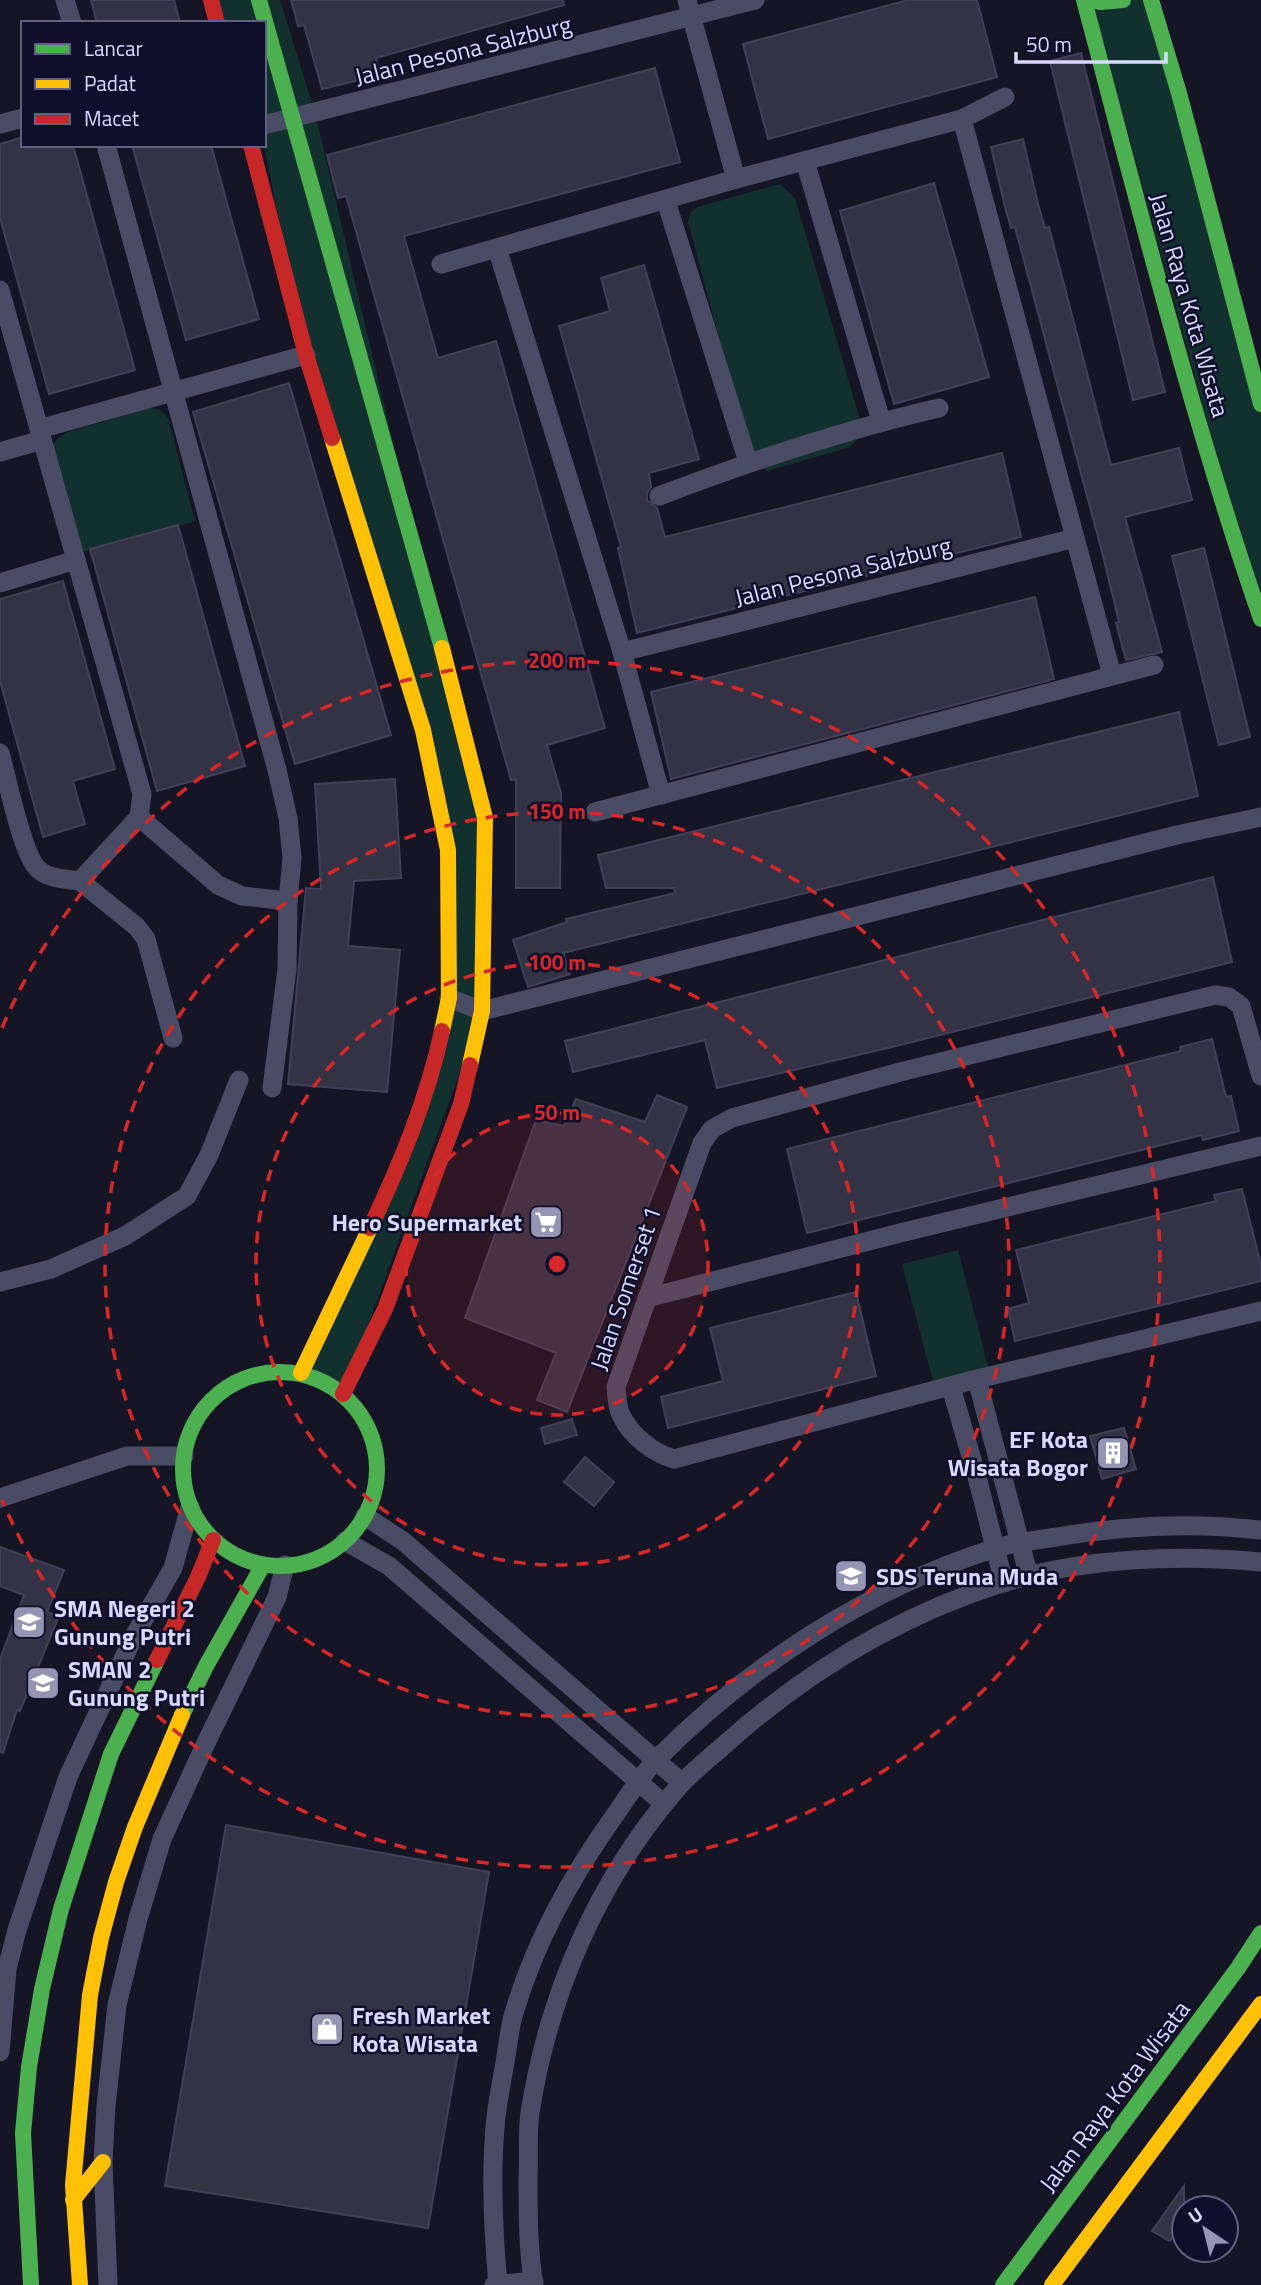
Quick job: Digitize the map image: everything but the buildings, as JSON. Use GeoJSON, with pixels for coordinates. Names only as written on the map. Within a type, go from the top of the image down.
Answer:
{"type":"FeatureCollection","features":[{"type":"Feature","properties":{"kind":"street"},"geometry":{"type":"LineString","coordinates":[[65,0],[71,21]]}},
{"type":"Feature","properties":{"kind":"street"},"geometry":{"type":"LineString","coordinates":[[211,0],[216,21]]}},
{"type":"Feature","properties":{"kind":"street"},"geometry":{"type":"LineString","coordinates":[[259,0],[265,21]]}},
{"type":"Feature","properties":{"kind":"street","name":"Jalan Pesona Salzburg"},"geometry":{"type":"LineString","coordinates":[[266,125],[689,9],[755,0]]}},
{"type":"Feature","properties":{"kind":"street","name":"Jalan Raya Kota Wisata"},"geometry":{"type":"LineString","coordinates":[[1084,0],[1216,483],[1261,619]]}},
{"type":"Feature","properties":{"kind":"street"},"geometry":{"type":"LineString","coordinates":[[1091,0],[1123,0]]}},
{"type":"Feature","properties":{"kind":"street","name":"Jalan Raya Kota Wisata"},"geometry":{"type":"LineString","coordinates":[[1151,0],[1179,93],[1261,404]]}},
{"type":"Feature","properties":{"kind":"street"},"geometry":{"type":"LineString","coordinates":[[689,9],[736,179]]}},
{"type":"Feature","properties":{"kind":"street"},"geometry":{"type":"LineString","coordinates":[[266,24],[437,628],[485,818],[482,1011],[461,1104],[385,1309],[343,1394]]}},
{"type":"Feature","properties":{"kind":"street"},"geometry":{"type":"LineString","coordinates":[[441,264],[736,179],[962,119],[1005,97]]}},
{"type":"Feature","properties":{"kind":"street"},"geometry":{"type":"LineString","coordinates":[[0,124],[21,119]]}},
{"type":"Feature","properties":{"kind":"street"},"geometry":{"type":"LineString","coordinates":[[962,119],[1112,676]]}},
{"type":"Feature","properties":{"kind":"street"},"geometry":{"type":"LineString","coordinates":[[107,147],[288,818],[292,858],[287,970],[272,1088]]}},
{"type":"Feature","properties":{"kind":"street"},"geometry":{"type":"LineString","coordinates":[[252,147],[306,355],[423,730],[448,849],[449,998],[436,1059],[402,1160],[301,1373]]}},
{"type":"Feature","properties":{"kind":"street"},"geometry":{"type":"LineString","coordinates":[[804,161],[881,421]]}},
{"type":"Feature","properties":{"kind":"street"},"geometry":{"type":"LineString","coordinates":[[666,201],[748,462]]}},
{"type":"Feature","properties":{"kind":"street"},"geometry":{"type":"LineString","coordinates":[[497,248],[622,652],[661,795]]}},
{"type":"Feature","properties":{"kind":"street"},"geometry":{"type":"LineString","coordinates":[[0,290],[4,319],[41,434],[142,794],[139,817],[80,881]]}},
{"type":"Feature","properties":{"kind":"street"},"geometry":{"type":"LineString","coordinates":[[0,452],[41,434],[174,390],[306,355]]}},
{"type":"Feature","properties":{"kind":"street"},"geometry":{"type":"LineString","coordinates":[[659,496],[748,462],[881,421],[939,408]]}},
{"type":"Feature","properties":{"kind":"street","name":"Jalan Pesona Salzburg"},"geometry":{"type":"LineString","coordinates":[[622,652],[1075,538]]}},
{"type":"Feature","properties":{"kind":"street"},"geometry":{"type":"LineString","coordinates":[[0,583],[76,561]]}},
{"type":"Feature","properties":{"kind":"street"},"geometry":{"type":"LineString","coordinates":[[595,812],[1154,665]]}},
{"type":"Feature","properties":{"kind":"street"},"geometry":{"type":"LineString","coordinates":[[0,753],[28,854],[38,869],[50,876],[80,881],[137,927],[146,939],[173,1038]]}},
{"type":"Feature","properties":{"kind":"street"},"geometry":{"type":"LineString","coordinates":[[139,817],[218,885],[242,897],[288,901]]}},
{"type":"Feature","properties":{"kind":"street"},"geometry":{"type":"LineString","coordinates":[[449,998],[482,1011],[1177,835],[1261,817]]}},
{"type":"Feature","properties":{"kind":"street","name":"Jalan Somerset 1"},"geometry":{"type":"LineString","coordinates":[[1261,1076],[1241,1006],[1229,997],[1215,995],[904,1071],[732,1118],[712,1129],[702,1143],[616,1387],[620,1413],[632,1433],[660,1455],[674,1459],[977,1379],[1261,1311]]}},
{"type":"Feature","properties":{"kind":"street"},"geometry":{"type":"LineString","coordinates":[[0,1282],[51,1269],[125,1236],[187,1196],[209,1155],[239,1080]]}},
{"type":"Feature","properties":{"kind":"street"},"geometry":{"type":"LineString","coordinates":[[647,1298],[900,1233],[1261,1146]]}},
{"type":"Feature","properties":{"kind":"street"},"geometry":{"type":"LineString","coordinates":[[261,1373],[301,1373],[323,1381],[343,1394],[365,1419],[376,1451],[376,1484],[365,1516],[345,1541],[317,1558],[285,1565],[263,1566],[234,1555],[214,1540],[200,1524],[190,1507],[184,1482],[184,1456],[197,1418],[224,1389],[261,1373]]}},
{"type":"Feature","properties":{"kind":"street"},"geometry":{"type":"LineString","coordinates":[[977,1379],[1029,1577]]}},
{"type":"Feature","properties":{"kind":"street"},"geometry":{"type":"LineString","coordinates":[[951,1387],[997,1548],[1004,1583]]}},
{"type":"Feature","properties":{"kind":"street"},"geometry":{"type":"LineString","coordinates":[[0,1498],[127,1456],[184,1456]]}},
{"type":"Feature","properties":{"kind":"street"},"geometry":{"type":"LineString","coordinates":[[0,2052],[7,1969],[17,1930],[68,1777],[133,1639],[173,1568],[190,1507]]}},
{"type":"Feature","properties":{"kind":"street"},"geometry":{"type":"LineString","coordinates":[[365,1516],[403,1541],[682,1783]]}},
{"type":"Feature","properties":{"kind":"street"},"geometry":{"type":"LineString","coordinates":[[1261,1530],[1209,1524],[1130,1526],[997,1548],[870,1599],[808,1637],[728,1695],[656,1761],[584,1857],[541,1943],[514,2015],[496,2117],[494,2212],[497,2285],[534,2283],[528,2216],[529,2116],[545,2034],[583,1934],[614,1875],[682,1783],[749,1723],[828,1665],[889,1630],[950,1601],[1004,1583],[1091,1565],[1142,1559],[1214,1558],[1261,1562]]}},
{"type":"Feature","properties":{"kind":"street"},"geometry":{"type":"LineString","coordinates":[[31,2285],[23,2133],[42,1989],[61,1909],[111,1754],[214,1540]]}},
{"type":"Feature","properties":{"kind":"street"},"geometry":{"type":"LineString","coordinates":[[345,1541],[389,1566],[664,1804]]}},
{"type":"Feature","properties":{"kind":"street"},"geometry":{"type":"LineString","coordinates":[[108,2285],[103,2162],[117,2004],[138,1919],[162,1839],[277,1597],[285,1565]]}},
{"type":"Feature","properties":{"kind":"street"},"geometry":{"type":"LineString","coordinates":[[80,2285],[73,2200],[77,2120],[90,1995],[107,1918],[135,1828],[155,1777],[229,1622],[263,1566]]}},
{"type":"Feature","properties":{"kind":"street","name":"Jalan Raya Kota Wisata"},"geometry":{"type":"LineString","coordinates":[[1052,2285],[1139,2133],[1261,1933]]}},
{"type":"Feature","properties":{"kind":"street","name":"Jalan Raya Kota Wisata"},"geometry":{"type":"LineString","coordinates":[[1003,2285],[1139,2133],[1261,2004]]}},
{"type":"Feature","properties":{"kind":"street"},"geometry":{"type":"LineString","coordinates":[[73,2200],[103,2162]]}},
{"type":"Feature","properties":{"kind":"green space"},"geometry":{"type":"Polygon","coordinates":[[[210,0],[280,0],[315,113],[437,628],[485,818],[482,1011],[343,1394],[323,1381],[301,1373],[436,1059],[448,850],[306,355],[264,147],[266,21],[215,21],[210,0]]]}},
{"type":"Feature","properties":{"kind":"green space"},"geometry":{"type":"Polygon","coordinates":[[[1092,0],[1151,0],[1261,403],[1261,619],[1092,0]]]}},
{"type":"Feature","properties":{"kind":"green space"},"geometry":{"type":"Polygon","coordinates":[[[780,184],[795,198],[861,423],[859,437],[850,447],[767,471],[759,466],[750,453],[688,222],[690,213],[697,207],[780,184]]]}},
{"type":"Feature","properties":{"kind":"green space"},"geometry":{"type":"Polygon","coordinates":[[[150,408],[160,410],[168,418],[195,521],[84,552],[52,447],[57,439],[68,432],[150,408]]]}},
{"type":"Feature","properties":{"kind":"green space"},"geometry":{"type":"Polygon","coordinates":[[[958,1250],[989,1370],[934,1385],[902,1264],[958,1250]]]}},
{"type":"Feature","properties":{"kind":"traffic: fast"},"geometry":{"type":"LineString","coordinates":[[259,0],[265,21]]}},
{"type":"Feature","properties":{"kind":"traffic: fast"},"geometry":{"type":"LineString","coordinates":[[1084,0],[1189,389],[1261,619]]}},
{"type":"Feature","properties":{"kind":"traffic: fast"},"geometry":{"type":"LineString","coordinates":[[1092,0],[1123,0]]}},
{"type":"Feature","properties":{"kind":"traffic: fast"},"geometry":{"type":"LineString","coordinates":[[1151,0],[1179,93],[1261,404]]}},
{"type":"Feature","properties":{"kind":"traffic: fast"},"geometry":{"type":"LineString","coordinates":[[266,25],[442,648]]}},
{"type":"Feature","properties":{"kind":"traffic: fast"},"geometry":{"type":"LineString","coordinates":[[280,1372],[317,1380],[348,1401],[369,1432],[377,1469],[369,1506],[348,1537],[317,1558],[280,1566],[243,1558],[212,1537],[191,1506],[183,1469],[191,1432],[212,1401],[243,1380],[280,1372]]}},
{"type":"Feature","properties":{"kind":"traffic: fast"},"geometry":{"type":"LineString","coordinates":[[182,1715],[206,1666],[263,1565]]}},
{"type":"Feature","properties":{"kind":"traffic: fast"},"geometry":{"type":"LineString","coordinates":[[31,2285],[23,2133],[29,2067],[42,1989],[61,1909],[111,1754],[157,1660]]}},
{"type":"Feature","properties":{"kind":"traffic: fast"},"geometry":{"type":"LineString","coordinates":[[1003,2285],[1238,1968],[1261,1933]]}},
{"type":"Feature","properties":{"kind":"traffic: slow"},"geometry":{"type":"LineString","coordinates":[[332,438],[423,730],[448,850],[449,998],[442,1031]]}},
{"type":"Feature","properties":{"kind":"traffic: slow"},"geometry":{"type":"LineString","coordinates":[[442,648],[485,818],[482,1011],[470,1065]]}},
{"type":"Feature","properties":{"kind":"traffic: slow"},"geometry":{"type":"LineString","coordinates":[[301,1373],[370,1228]]}},
{"type":"Feature","properties":{"kind":"traffic: slow"},"geometry":{"type":"LineString","coordinates":[[80,2285],[73,2185],[90,1995],[116,1882],[135,1827],[182,1715]]}},
{"type":"Feature","properties":{"kind":"traffic: slow"},"geometry":{"type":"LineString","coordinates":[[1052,2285],[1261,2004]]}},
{"type":"Feature","properties":{"kind":"traffic: slow"},"geometry":{"type":"LineString","coordinates":[[73,2200],[103,2162]]}},
{"type":"Feature","properties":{"kind":"traffic: jam"},"geometry":{"type":"LineString","coordinates":[[211,0],[216,21]]}},
{"type":"Feature","properties":{"kind":"traffic: jam"},"geometry":{"type":"LineString","coordinates":[[252,147],[306,355],[332,438]]}},
{"type":"Feature","properties":{"kind":"traffic: jam"},"geometry":{"type":"LineString","coordinates":[[370,1228],[412,1132],[442,1031]]}},
{"type":"Feature","properties":{"kind":"traffic: jam"},"geometry":{"type":"LineString","coordinates":[[343,1394],[385,1309],[461,1104],[470,1065]]}},
{"type":"Feature","properties":{"kind":"traffic: jam"},"geometry":{"type":"LineString","coordinates":[[157,1660],[213,1540]]}},
{"type":"Feature","properties":{"kind":"place","name":"Hero Supermarket"},"geometry":{"type":"Point","coordinates":[546,1222]}},
{"type":"Feature","properties":{"kind":"place","name":"EF Kota Wisata Bogor"},"geometry":{"type":"Point","coordinates":[1113,1453]}},
{"type":"Feature","properties":{"kind":"place","name":"SDS Teruna Muda"},"geometry":{"type":"Point","coordinates":[851,1576]}},
{"type":"Feature","properties":{"kind":"place","name":"SMA Negeri 2 Gunung Putri"},"geometry":{"type":"Point","coordinates":[29,1622]}},
{"type":"Feature","properties":{"kind":"place","name":"SMAN 2 Gunung Putri"},"geometry":{"type":"Point","coordinates":[43,1683]}},
{"type":"Feature","properties":{"kind":"place","name":"Fresh Market Kota Wisata"},"geometry":{"type":"Point","coordinates":[327,2029]}}]}
